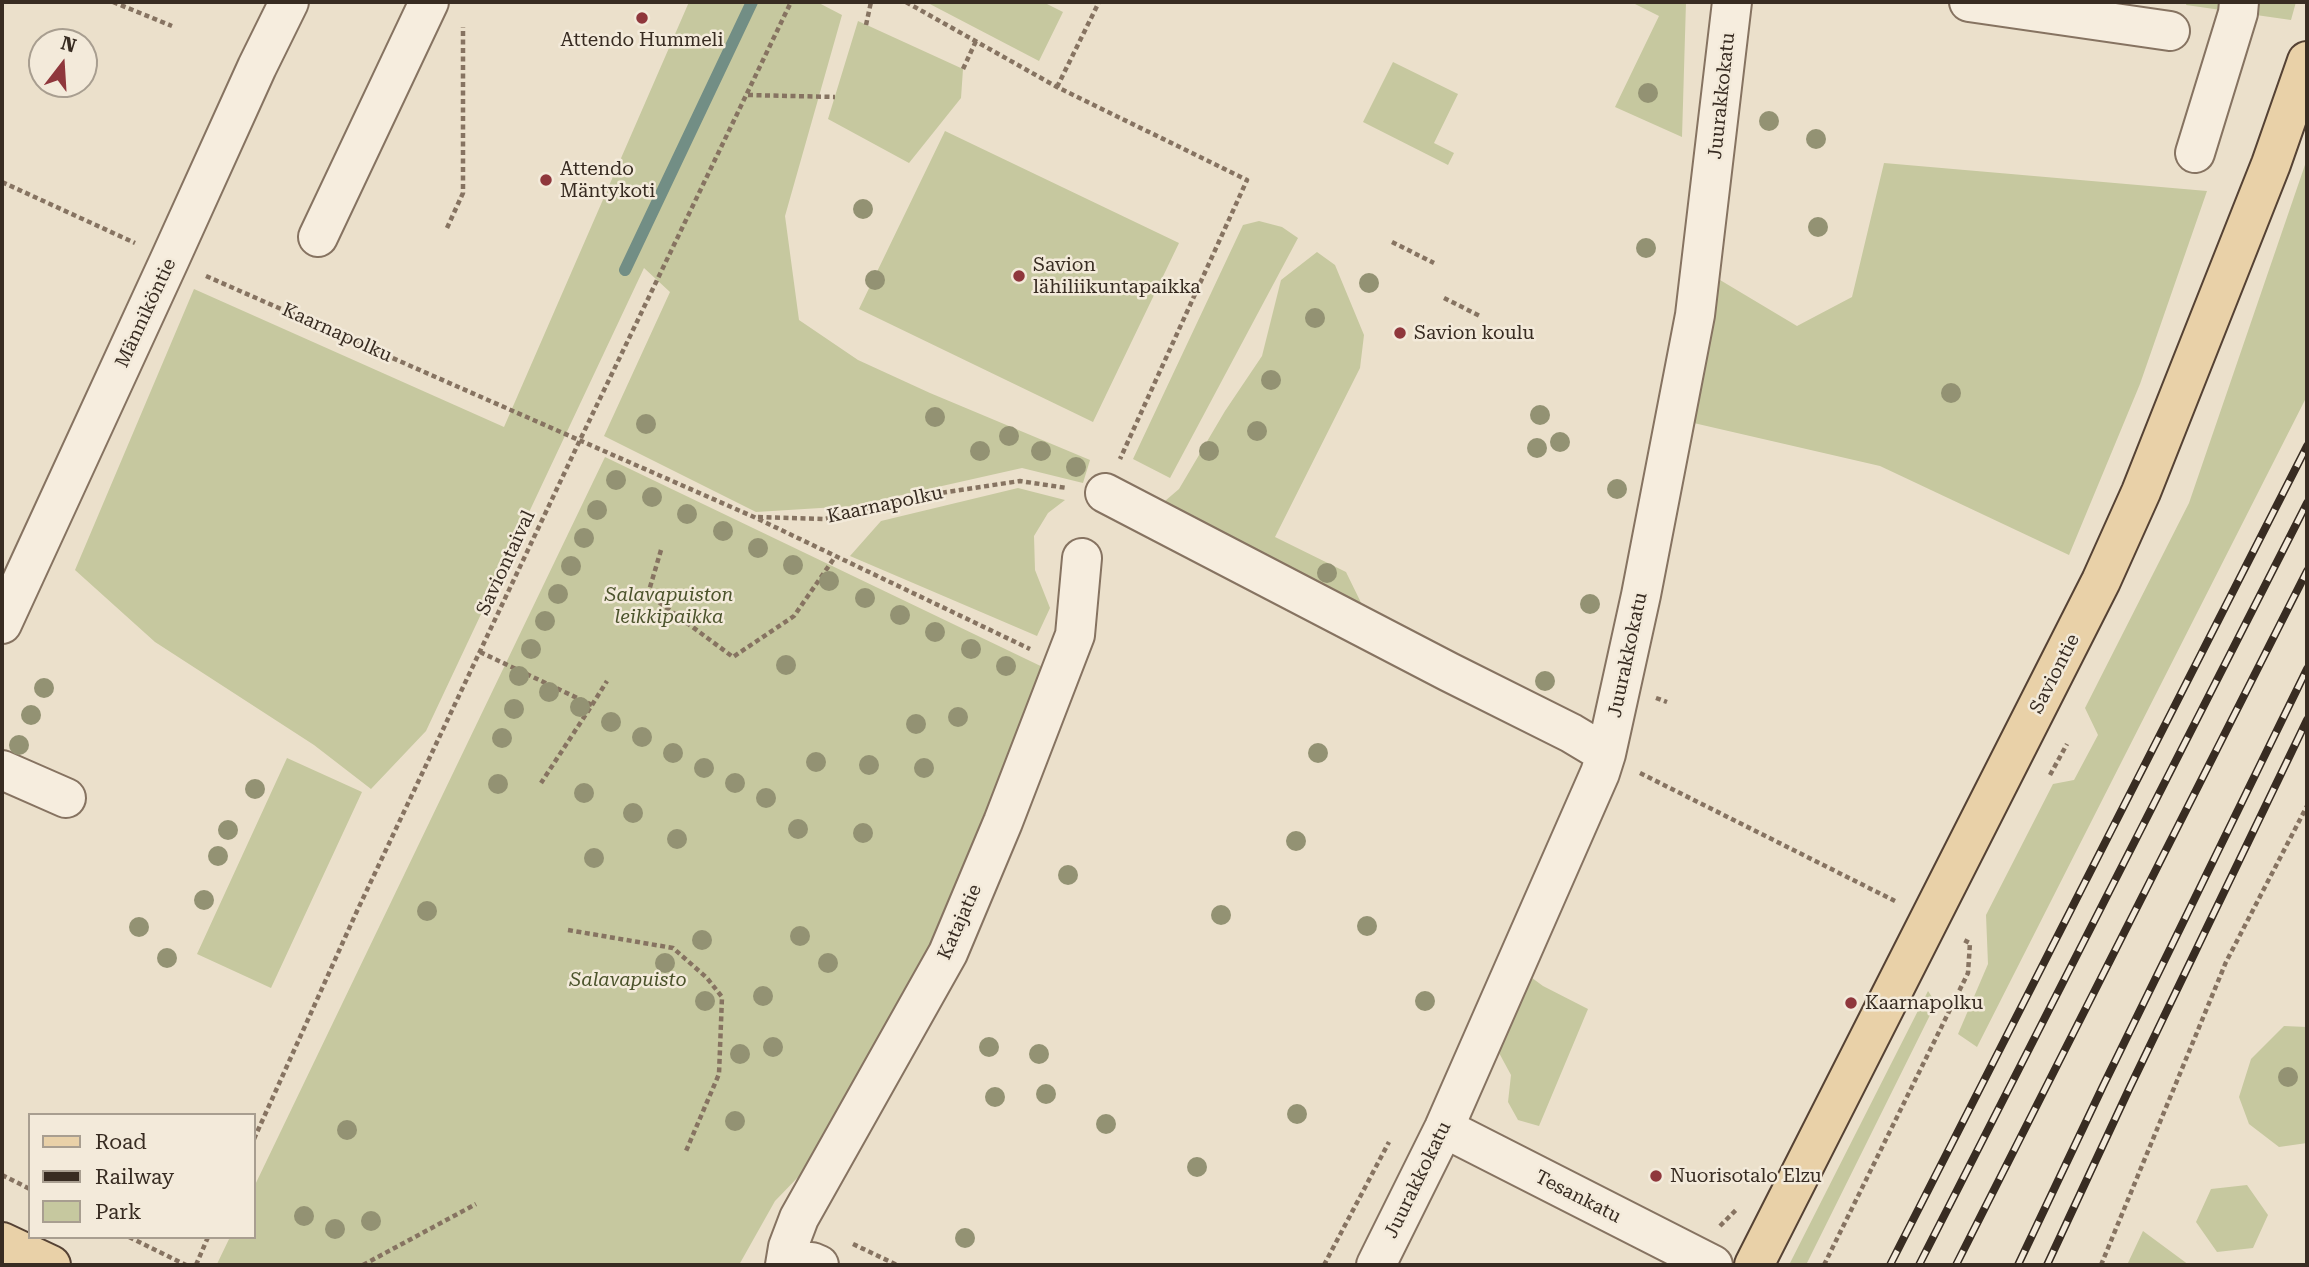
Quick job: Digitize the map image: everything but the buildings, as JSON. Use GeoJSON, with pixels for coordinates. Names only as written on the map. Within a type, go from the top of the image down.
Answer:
{"type":"FeatureCollection","features":[{"type":"Feature","properties":{"kind":"main road","name":"Saviontie"},"geometry":{"type":"LineString","coordinates":[[1754,1265],[2101,581],[2141,492],[2271,164],[2307,61]]}},
{"type":"Feature","properties":{"kind":"main road"},"geometry":{"type":"LineString","coordinates":[[2,1241],[51,1265]]}},
{"type":"Feature","properties":{"kind":"street","name":"Männiköntie"},"geometry":{"type":"LineString","coordinates":[[2,624],[257,66],[289,2]]}},
{"type":"Feature","properties":{"kind":"street"},"geometry":{"type":"LineString","coordinates":[[318,237],[429,2]]}},
{"type":"Feature","properties":{"kind":"street","name":"Juurakkokatu"},"geometry":{"type":"LineString","coordinates":[[1376,1265],[1444,1128],[1595,786],[1622,763],[1639,608],[1695,315],[1732,2]]}},
{"type":"Feature","properties":{"kind":"street"},"geometry":{"type":"LineString","coordinates":[[1969,2],[2170,31]]}},
{"type":"Feature","properties":{"kind":"street"},"geometry":{"type":"LineString","coordinates":[[2195,153],[2238,13],[2239,2]]}},
{"type":"Feature","properties":{"kind":"street"},"geometry":{"type":"LineString","coordinates":[[1105,493],[1571,733],[1622,763]]}},
{"type":"Feature","properties":{"kind":"street","name":"Katajatie"},"geometry":{"type":"LineString","coordinates":[[797,1265],[788,1247],[799,1218],[948,953],[1008,811],[1075,635],[1082,558]]}},
{"type":"Feature","properties":{"kind":"street"},"geometry":{"type":"LineString","coordinates":[[2,770],[66,798]]}},
{"type":"Feature","properties":{"kind":"street","name":"Tesankatu"},"geometry":{"type":"LineString","coordinates":[[1444,1128],[1706,1262]]}},
{"type":"Feature","properties":{"kind":"path"},"geometry":{"type":"LineString","coordinates":[[113,2],[172,26]]}},
{"type":"Feature","properties":{"kind":"path","name":"Saviontaival"},"geometry":{"type":"LineString","coordinates":[[256,1135],[352,922],[791,2]]}},
{"type":"Feature","properties":{"kind":"path"},"geometry":{"type":"LineString","coordinates":[[866,25],[871,2]]}},
{"type":"Feature","properties":{"kind":"path"},"geometry":{"type":"LineString","coordinates":[[906,2],[1057,87],[1247,180],[1105,493]]}},
{"type":"Feature","properties":{"kind":"path"},"geometry":{"type":"LineString","coordinates":[[1057,87],[1099,2]]}},
{"type":"Feature","properties":{"kind":"path"},"geometry":{"type":"LineString","coordinates":[[447,228],[463,192],[463,22]]}},
{"type":"Feature","properties":{"kind":"path"},"geometry":{"type":"LineString","coordinates":[[962,69],[976,41]]}},
{"type":"Feature","properties":{"kind":"path"},"geometry":{"type":"LineString","coordinates":[[748,95],[835,97]]}},
{"type":"Feature","properties":{"kind":"path","name":"Kaarnapolku"},"geometry":{"type":"LineString","coordinates":[[2,182],[170,260],[754,517],[825,519],[920,496],[1020,481],[1105,493]]}},
{"type":"Feature","properties":{"kind":"path"},"geometry":{"type":"LineString","coordinates":[[1392,243],[1434,263]]}},
{"type":"Feature","properties":{"kind":"path"},"geometry":{"type":"LineString","coordinates":[[1444,298],[1480,316]]}},
{"type":"Feature","properties":{"kind":"path"},"geometry":{"type":"LineString","coordinates":[[754,517],[1064,665]]}},
{"type":"Feature","properties":{"kind":"path"},"geometry":{"type":"LineString","coordinates":[[661,550],[648,594],[733,657],[794,616],[835,557]]}},
{"type":"Feature","properties":{"kind":"path"},"geometry":{"type":"LineString","coordinates":[[480,652],[592,705]]}},
{"type":"Feature","properties":{"kind":"path"},"geometry":{"type":"LineString","coordinates":[[541,783],[607,681]]}},
{"type":"Feature","properties":{"kind":"path"},"geometry":{"type":"LineString","coordinates":[[1622,763],[1931,920],[1970,943],[1968,973],[1824,1265]]}},
{"type":"Feature","properties":{"kind":"path"},"geometry":{"type":"LineString","coordinates":[[2101,1265],[2226,962],[2307,806]]}},
{"type":"Feature","properties":{"kind":"path"},"geometry":{"type":"LineString","coordinates":[[568,930],[673,948],[707,978],[722,997],[719,1074],[686,1151]]}},
{"type":"Feature","properties":{"kind":"path"},"geometry":{"type":"LineString","coordinates":[[2,1175],[28,1188]]}},
{"type":"Feature","properties":{"kind":"path"},"geometry":{"type":"LineString","coordinates":[[1706,1262],[1717,1229],[1744,1202]]}},
{"type":"Feature","properties":{"kind":"path"},"geometry":{"type":"LineString","coordinates":[[363,1265],[476,1204]]}},
{"type":"Feature","properties":{"kind":"path"},"geometry":{"type":"LineString","coordinates":[[133,1239],[186,1265]]}},
{"type":"Feature","properties":{"kind":"path"},"geometry":{"type":"LineString","coordinates":[[196,1265],[207,1239]]}},
{"type":"Feature","properties":{"kind":"green space"},"geometry":{"type":"Polygon","coordinates":[[[689,2],[817,2],[842,15],[785,216],[799,320],[858,360],[1090,460],[1083,483],[1022,468],[853,506],[756,512],[604,436],[670,292],[644,268],[426,731],[371,789],[314,745],[155,642],[75,570],[194,289],[504,427],[689,2]]]}},
{"type":"Feature","properties":{"kind":"green space"},"geometry":{"type":"Polygon","coordinates":[[[926,2],[1043,2],[1063,12],[1039,61],[926,2]]]}},
{"type":"Feature","properties":{"kind":"green space"},"geometry":{"type":"Polygon","coordinates":[[[1631,2],[1686,2],[1682,137],[1615,107],[1659,16],[1631,2]]]}},
{"type":"Feature","properties":{"kind":"green space"},"geometry":{"type":"Polygon","coordinates":[[[2187,2],[2296,2],[2291,20],[2186,5],[2187,2]]]}},
{"type":"Feature","properties":{"kind":"green space"},"geometry":{"type":"Polygon","coordinates":[[[858,21],[963,69],[961,98],[909,163],[828,119],[858,21]]]}},
{"type":"Feature","properties":{"kind":"green space"},"geometry":{"type":"Polygon","coordinates":[[[1393,62],[1458,94],[1434,143],[1454,153],[1448,165],[1363,122],[1393,62]]]}},
{"type":"Feature","properties":{"kind":"green space","name":"Savion lähiliikuntapaikka"},"geometry":{"type":"Polygon","coordinates":[[[945,131],[1179,243],[1093,422],[859,309],[945,131]]]}},
{"type":"Feature","properties":{"kind":"green space"},"geometry":{"type":"Polygon","coordinates":[[[2307,159],[2307,396],[1977,1047],[1958,1034],[1988,964],[1986,915],[2053,784],[2074,780],[2098,735],[2085,708],[2189,503],[2307,159]]]}},
{"type":"Feature","properties":{"kind":"green space"},"geometry":{"type":"Polygon","coordinates":[[[1884,163],[2207,191],[2140,384],[2069,555],[1880,466],[1685,421],[1715,277],[1797,326],[1852,297],[1884,163]]]}},
{"type":"Feature","properties":{"kind":"green space"},"geometry":{"type":"Polygon","coordinates":[[[1259,221],[1282,227],[1298,238],[1170,478],[1133,459],[1243,225],[1259,221]]]}},
{"type":"Feature","properties":{"kind":"green space"},"geometry":{"type":"Polygon","coordinates":[[[1317,252],[1335,265],[1364,335],[1360,368],[1275,537],[1346,572],[1369,619],[1151,513],[1179,489],[1225,411],[1262,356],[1281,280],[1317,252]]]}},
{"type":"Feature","properties":{"kind":"green space","name":"Salavapuisto"},"geometry":{"type":"Polygon","coordinates":[[[605,457],[1051,671],[910,988],[803,1172],[775,1201],[739,1265],[217,1264],[229,1239],[256,1239],[256,1183],[605,457]]]}},
{"type":"Feature","properties":{"kind":"green space"},"geometry":{"type":"Polygon","coordinates":[[[1018,488],[1065,500],[1048,513],[1034,536],[1035,570],[1050,608],[1037,636],[850,556],[881,521],[1018,488]]]}},
{"type":"Feature","properties":{"kind":"green space"},"geometry":{"type":"Polygon","coordinates":[[[287,758],[362,792],[271,988],[197,954],[287,758]]]}},
{"type":"Feature","properties":{"kind":"green space"},"geometry":{"type":"Polygon","coordinates":[[[1528,975],[1543,986],[1588,1009],[1539,1126],[1518,1120],[1508,1102],[1511,1075],[1498,1051],[1528,975]]]}},
{"type":"Feature","properties":{"kind":"green space"},"geometry":{"type":"Polygon","coordinates":[[[1928,991],[1936,1003],[1806,1265],[1789,1265],[1928,991]]]}},
{"type":"Feature","properties":{"kind":"green space"},"geometry":{"type":"Polygon","coordinates":[[[2284,1026],[2307,1027],[2307,1143],[2279,1147],[2249,1124],[2239,1097],[2251,1059],[2284,1026]]]}},
{"type":"Feature","properties":{"kind":"green space"},"geometry":{"type":"Polygon","coordinates":[[[2247,1185],[2268,1215],[2253,1248],[2217,1252],[2196,1222],[2211,1189],[2247,1185]]]}},
{"type":"Feature","properties":{"kind":"green space"},"geometry":{"type":"Polygon","coordinates":[[[2143,1231],[2189,1265],[2127,1265],[2143,1231]]]}},
{"type":"Feature","properties":{"kind":"waterway"},"geometry":{"type":"LineString","coordinates":[[625,270],[752,2]]}},
{"type":"Feature","properties":{"kind":"railway"},"geometry":{"type":"LineString","coordinates":[[1890,1265],[2307,446]]}},
{"type":"Feature","properties":{"kind":"railway"},"geometry":{"type":"LineString","coordinates":[[1919,1265],[2307,503]]}},
{"type":"Feature","properties":{"kind":"railway"},"geometry":{"type":"LineString","coordinates":[[1956,1265],[2307,571]]}},
{"type":"Feature","properties":{"kind":"railway"},"geometry":{"type":"LineString","coordinates":[[2018,1265],[2307,669]]}},
{"type":"Feature","properties":{"kind":"railway"},"geometry":{"type":"LineString","coordinates":[[2047,1265],[2307,720]]}},
{"type":"Feature","properties":{"kind":"place","name":"Attendo Hummeli"},"geometry":{"type":"Point","coordinates":[642,18]}},
{"type":"Feature","properties":{"kind":"place","name":"Attendo Mäntykoti"},"geometry":{"type":"Point","coordinates":[546,180]}},
{"type":"Feature","properties":{"kind":"place","name":"Savion lähiliikuntapaikka"},"geometry":{"type":"Point","coordinates":[1019,276]}},
{"type":"Feature","properties":{"kind":"place","name":"Savion koulu"},"geometry":{"type":"Point","coordinates":[1400,333]}},
{"type":"Feature","properties":{"kind":"place","name":"Kaarnapolku"},"geometry":{"type":"Point","coordinates":[1851,1003]}},
{"type":"Feature","properties":{"kind":"place","name":"Nuorisotalo Elzu"},"geometry":{"type":"Point","coordinates":[1656,1176]}},
{"type":"Feature","properties":{"kind":"park label","name":"Salavapuiston leikkipaikka"},"geometry":{"type":"Point","coordinates":[669,606]}}]}
